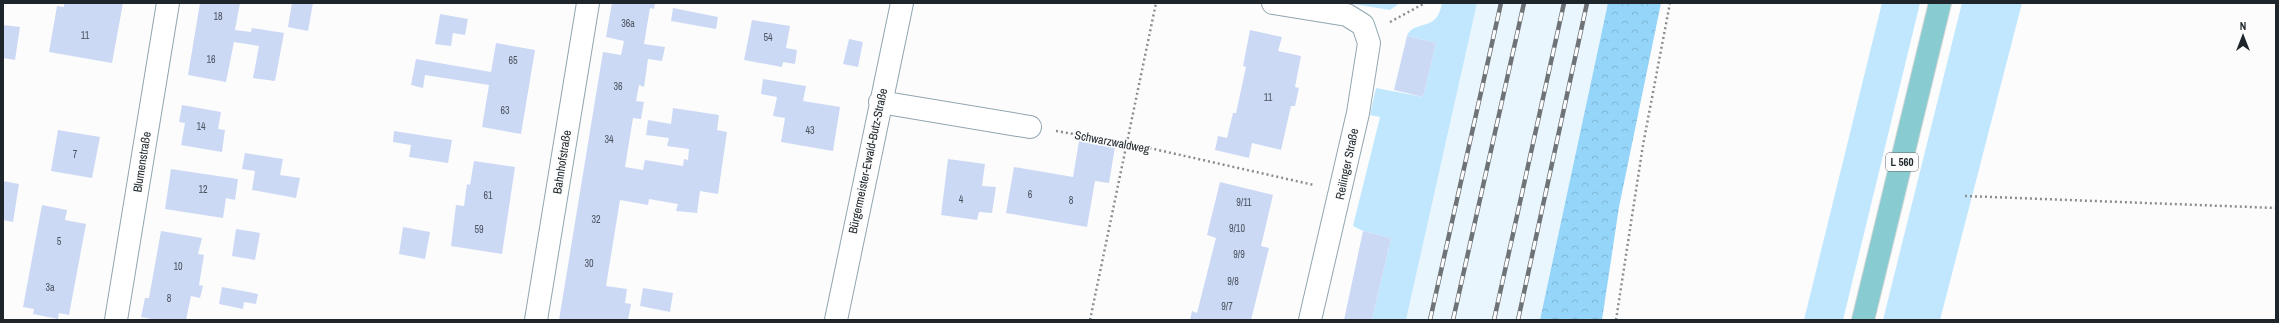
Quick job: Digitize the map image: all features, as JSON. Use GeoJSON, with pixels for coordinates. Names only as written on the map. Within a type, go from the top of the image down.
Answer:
{"type":"FeatureCollection","features":[{"type":"Feature","properties":{"kind":"main road","name":"L 560"},"geometry":{"type":"LineString","coordinates":[[1863,320],[1940,3]]}},
{"type":"Feature","properties":{"kind":"street","name":"Blumenstraße"},"geometry":{"type":"LineString","coordinates":[[116,320],[168,3]]}},
{"type":"Feature","properties":{"kind":"street","name":"Bahnhofstraße"},"geometry":{"type":"LineString","coordinates":[[536,320],[588,3]]}},
{"type":"Feature","properties":{"kind":"street","name":"Bürgermeister-Ewald-Butz-Straße"},"geometry":{"type":"LineString","coordinates":[[836,320],[880,102],[902,3]]}},
{"type":"Feature","properties":{"kind":"street"},"geometry":{"type":"LineString","coordinates":[[1273,3],[1347,15],[1363,25],[1367,33]]}},
{"type":"Feature","properties":{"kind":"street","name":"Reilinger Straße"},"geometry":{"type":"LineString","coordinates":[[1310,320],[1341,192],[1368,55],[1367,33]]}},
{"type":"Feature","properties":{"kind":"street"},"geometry":{"type":"LineString","coordinates":[[880,102],[1030,127]]}},
{"type":"Feature","properties":{"kind":"path"},"geometry":{"type":"LineString","coordinates":[[1090,320],[1128,144],[1156,3]]}},
{"type":"Feature","properties":{"kind":"path"},"geometry":{"type":"LineString","coordinates":[[1367,33],[1396,20],[1425,3]]}},
{"type":"Feature","properties":{"kind":"path"},"geometry":{"type":"LineString","coordinates":[[1616,320],[1643,145],[1670,3]]}},
{"type":"Feature","properties":{"kind":"path","name":"Schwarzwaldweg"},"geometry":{"type":"LineString","coordinates":[[1030,127],[1128,144],[1341,192]]}},
{"type":"Feature","properties":{"kind":"path"},"geometry":{"type":"LineString","coordinates":[[1965,196],[2276,208]]}},
{"type":"Feature","properties":{"kind":"shaded area"},"geometry":{"type":"Polygon","coordinates":[[[1347,3],[1400,3],[1390,10],[1347,3]]]}},
{"type":"Feature","properties":{"kind":"shaded area"},"geometry":{"type":"Polygon","coordinates":[[[1442,3],[1477,3],[1406,320],[1372,320],[1391,238],[1363,231],[1353,226],[1380,117],[1370,115],[1376,88],[1423,97],[1436,43],[1407,36],[1413,29],[1435,19],[1442,3]]]}},
{"type":"Feature","properties":{"kind":"shaded area"},"geometry":{"type":"Polygon","coordinates":[[[1477,3],[1608,3],[1540,320],[1406,320],[1477,3]]]}},
{"type":"Feature","properties":{"kind":"shaded area"},"geometry":{"type":"Polygon","coordinates":[[[1882,3],[1920,3],[1843,320],[1804,320],[1882,3]]]}},
{"type":"Feature","properties":{"kind":"shaded area"},"geometry":{"type":"Polygon","coordinates":[[[1962,3],[2022,3],[1940,320],[1883,320],[1962,3]]]}},
{"type":"Feature","properties":{"kind":"green space"},"geometry":{"type":"Polygon","coordinates":[[[1608,3],[1661,3],[1619,207],[1602,320],[1540,320],[1608,3]]]}},
{"type":"Feature","properties":{"kind":"building"},"geometry":{"type":"Polygon","coordinates":[[[64,3],[123,3],[112,63],[49,52],[57,6],[64,7],[64,3]]]}},
{"type":"Feature","properties":{"kind":"building"},"geometry":{"type":"Polygon","coordinates":[[[200,3],[240,3],[235,30],[251,32],[252,28],[284,33],[275,81],[253,78],[259,46],[234,42],[226,82],[188,75],[200,3]]]}},
{"type":"Feature","properties":{"kind":"building"},"geometry":{"type":"Polygon","coordinates":[[[292,3],[313,3],[308,31],[288,27],[292,3]]]}},
{"type":"Feature","properties":{"kind":"building"},"geometry":{"type":"Polygon","coordinates":[[[612,3],[655,3],[654,9],[650,8],[644,44],[665,47],[662,61],[648,59],[644,87],[639,85],[636,101],[644,102],[641,119],[633,118],[625,167],[643,170],[645,160],[683,166],[684,159],[688,160],[689,149],[667,146],[669,138],[646,135],[648,120],[671,124],[673,108],[719,115],[717,130],[727,132],[718,194],[700,191],[697,213],[676,211],[678,204],[649,199],[648,205],[620,200],[606,286],[627,289],[625,303],[631,304],[628,320],[559,320],[603,52],[621,55],[624,41],[606,37],[612,3]]]}},
{"type":"Feature","properties":{"kind":"building"},"geometry":{"type":"Polygon","coordinates":[[[673,8],[718,17],[716,29],[671,21],[673,8]]]}},
{"type":"Feature","properties":{"kind":"building"},"geometry":{"type":"Polygon","coordinates":[[[440,14],[468,19],[465,35],[453,33],[451,46],[435,44],[440,14]]]}},
{"type":"Feature","properties":{"kind":"building"},"geometry":{"type":"Polygon","coordinates":[[[752,20],[790,26],[786,48],[797,50],[795,64],[783,62],[782,67],[744,60],[752,20]]]}},
{"type":"Feature","properties":{"kind":"building"},"geometry":{"type":"Polygon","coordinates":[[[3,25],[20,27],[15,60],[3,58],[3,25]]]}},
{"type":"Feature","properties":{"kind":"building"},"geometry":{"type":"Polygon","coordinates":[[[1250,30],[1282,37],[1278,51],[1301,56],[1295,87],[1299,88],[1295,106],[1291,106],[1281,150],[1252,143],[1249,158],[1215,150],[1218,136],[1227,138],[1233,113],[1236,113],[1246,67],[1243,66],[1250,30]]]}},
{"type":"Feature","properties":{"kind":"building"},"geometry":{"type":"Polygon","coordinates":[[[1407,36],[1436,43],[1423,97],[1394,90],[1407,36]]]}},
{"type":"Feature","properties":{"kind":"building"},"geometry":{"type":"Polygon","coordinates":[[[849,39],[863,42],[858,67],[843,64],[849,39]]]}},
{"type":"Feature","properties":{"kind":"building"},"geometry":{"type":"Polygon","coordinates":[[[496,43],[535,50],[521,134],[482,127],[489,85],[425,75],[423,88],[411,85],[416,59],[491,72],[496,43]]]}},
{"type":"Feature","properties":{"kind":"building"},"geometry":{"type":"Polygon","coordinates":[[[763,79],[806,86],[803,101],[840,107],[833,151],[781,142],[785,118],[773,116],[777,97],[761,94],[763,79]]]}},
{"type":"Feature","properties":{"kind":"building"},"geometry":{"type":"Polygon","coordinates":[[[182,105],[221,112],[218,129],[225,130],[222,152],[181,145],[185,123],[179,122],[182,105]]]}},
{"type":"Feature","properties":{"kind":"building"},"geometry":{"type":"Polygon","coordinates":[[[58,130],[100,137],[92,178],[51,171],[58,130]]]}},
{"type":"Feature","properties":{"kind":"building"},"geometry":{"type":"Polygon","coordinates":[[[394,131],[452,140],[448,163],[409,157],[411,145],[393,142],[394,131]]]}},
{"type":"Feature","properties":{"kind":"building"},"geometry":{"type":"Polygon","coordinates":[[[1079,141],[1115,147],[1109,183],[1095,181],[1087,227],[1006,213],[1014,167],[1073,177],[1079,141]]]}},
{"type":"Feature","properties":{"kind":"building"},"geometry":{"type":"Polygon","coordinates":[[[245,153],[283,159],[280,175],[300,178],[296,198],[252,190],[255,171],[242,169],[245,153]]]}},
{"type":"Feature","properties":{"kind":"building"},"geometry":{"type":"Polygon","coordinates":[[[948,159],[985,164],[982,186],[996,187],[992,213],[979,212],[977,220],[941,215],[948,159]]]}},
{"type":"Feature","properties":{"kind":"building"},"geometry":{"type":"Polygon","coordinates":[[[474,161],[515,167],[502,254],[451,246],[456,205],[464,206],[467,184],[470,185],[474,161]]]}},
{"type":"Feature","properties":{"kind":"building"},"geometry":{"type":"Polygon","coordinates":[[[171,169],[238,179],[235,200],[226,198],[223,218],[165,209],[171,169]]]}},
{"type":"Feature","properties":{"kind":"building"},"geometry":{"type":"Polygon","coordinates":[[[3,181],[19,184],[13,222],[3,220],[3,181]]]}},
{"type":"Feature","properties":{"kind":"building"},"geometry":{"type":"Polygon","coordinates":[[[1220,182],[1273,195],[1261,246],[1269,248],[1251,320],[1190,320],[1192,311],[1197,313],[1216,238],[1207,235],[1220,182]]]}},
{"type":"Feature","properties":{"kind":"building"},"geometry":{"type":"Polygon","coordinates":[[[42,205],[67,210],[65,220],[86,224],[69,315],[59,313],[58,319],[33,314],[34,309],[23,307],[42,205]]]}},
{"type":"Feature","properties":{"kind":"building"},"geometry":{"type":"Polygon","coordinates":[[[403,227],[430,232],[425,259],[399,254],[403,227]]]}},
{"type":"Feature","properties":{"kind":"building"},"geometry":{"type":"Polygon","coordinates":[[[236,229],[260,233],[255,260],[232,256],[236,229]]]}},
{"type":"Feature","properties":{"kind":"building"},"geometry":{"type":"Polygon","coordinates":[[[161,231],[202,238],[198,254],[204,255],[199,285],[203,286],[200,298],[191,296],[186,320],[157,320],[141,317],[145,298],[149,298],[161,231]]]}},
{"type":"Feature","properties":{"kind":"building"},"geometry":{"type":"Polygon","coordinates":[[[1363,231],[1391,238],[1372,320],[1344,320],[1363,231]]]}},
{"type":"Feature","properties":{"kind":"building"},"geometry":{"type":"Polygon","coordinates":[[[222,287],[258,294],[256,304],[244,302],[243,309],[219,304],[222,287]]]}},
{"type":"Feature","properties":{"kind":"building"},"geometry":{"type":"Polygon","coordinates":[[[643,288],[673,293],[670,312],[640,306],[643,288]]]}},
{"type":"Feature","properties":{"kind":"railway"},"geometry":{"type":"LineString","coordinates":[[1430,320],[1501,3]]}},
{"type":"Feature","properties":{"kind":"railway"},"geometry":{"type":"LineString","coordinates":[[1453,320],[1524,3]]}},
{"type":"Feature","properties":{"kind":"railway"},"geometry":{"type":"LineString","coordinates":[[1494,320],[1564,3]]}},
{"type":"Feature","properties":{"kind":"railway"},"geometry":{"type":"LineString","coordinates":[[1518,320],[1587,3]]}}]}
